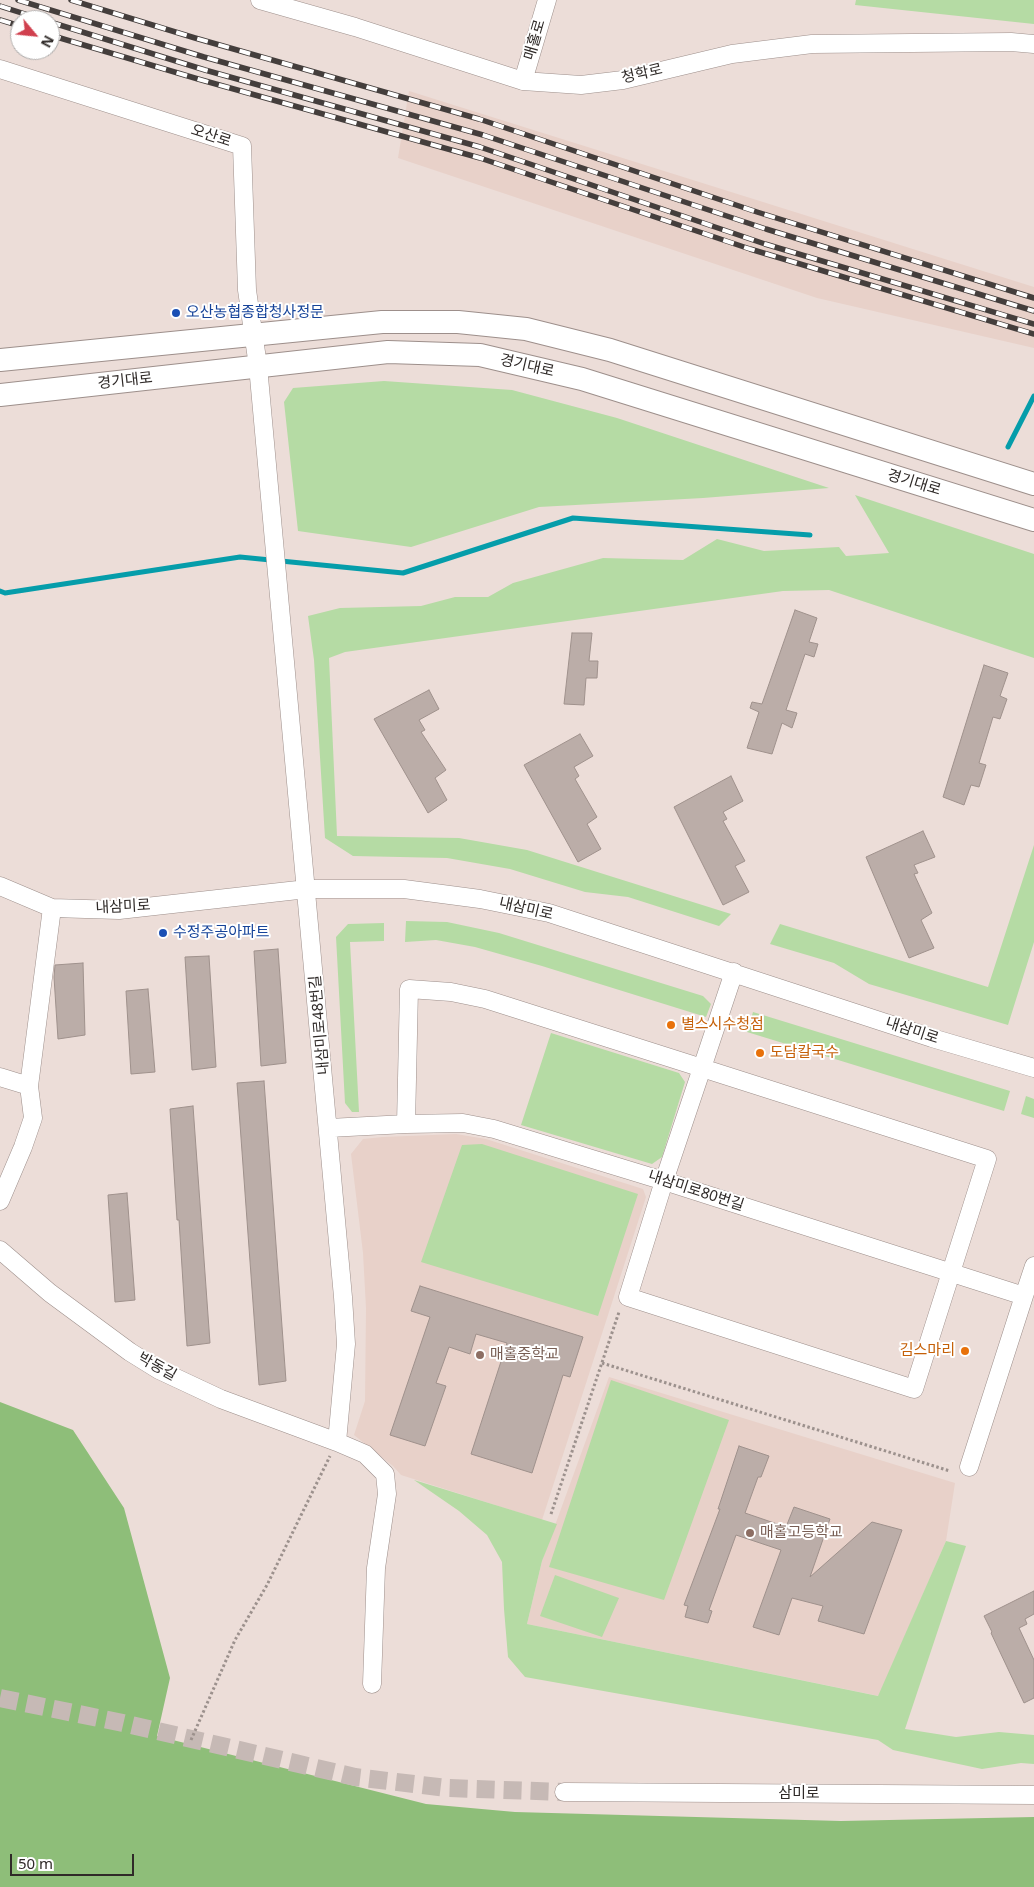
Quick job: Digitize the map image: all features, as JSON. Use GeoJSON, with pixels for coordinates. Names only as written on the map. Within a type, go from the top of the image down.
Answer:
{"type":"FeatureCollection","features":[{"type":"Feature","properties":{"kind":"main road"},"geometry":{"type":"LineString","coordinates":[[0,360],[382,322],[458,322],[526,329],[610,350],[1034,484]]}},
{"type":"Feature","properties":{"kind":"main road","name":"경기대로"},"geometry":{"type":"LineString","coordinates":[[0,395],[388,352],[480,355],[582,379],[1034,520]]}},
{"type":"Feature","properties":{"kind":"street","name":"청학로"},"geometry":{"type":"LineString","coordinates":[[260,0],[523,81],[581,85],[623,80],[732,54],[812,44],[1010,42],[1034,44]]}},
{"type":"Feature","properties":{"kind":"street","name":"매홀로"},"geometry":{"type":"LineString","coordinates":[[523,81],[547,0]]}},
{"type":"Feature","properties":{"kind":"street","name":"오산로"},"geometry":{"type":"LineString","coordinates":[[0,69],[242,146],[247,290],[254,334]]}},
{"type":"Feature","properties":{"kind":"street","name":"내삼미로48번길"},"geometry":{"type":"LineString","coordinates":[[254,334],[329,1128],[346,1344],[337,1442]]}},
{"type":"Feature","properties":{"kind":"street","name":"내삼미로"},"geometry":{"type":"LineString","coordinates":[[0,886],[52,908],[119,910],[307,889],[404,889],[480,899],[548,913],[932,1038],[1034,1068]]}},
{"type":"Feature","properties":{"kind":"street"},"geometry":{"type":"LineString","coordinates":[[0,1201],[33,1118],[29,1086],[52,908]]}},
{"type":"Feature","properties":{"kind":"street"},"geometry":{"type":"LineString","coordinates":[[406,1124],[409,989],[451,992],[485,999],[702,1068],[987,1159],[914,1388],[628,1297],[664,1181],[702,1068],[734,972]]}},
{"type":"Feature","properties":{"kind":"street"},"geometry":{"type":"LineString","coordinates":[[0,1076],[29,1086]]}},
{"type":"Feature","properties":{"kind":"street","name":"내삼미로80번길"},"geometry":{"type":"LineString","coordinates":[[329,1128],[463,1123],[494,1129],[1024,1296]]}},
{"type":"Feature","properties":{"kind":"street","name":"박동길"},"geometry":{"type":"LineString","coordinates":[[0,1250],[50,1293],[130,1352],[159,1370],[221,1399],[337,1442],[364,1454],[385,1474],[387,1494],[376,1568],[372,1684]]}},
{"type":"Feature","properties":{"kind":"street"},"geometry":{"type":"LineString","coordinates":[[969,1467],[1034,1266]]}},
{"type":"Feature","properties":{"kind":"street","name":"삼미로"},"geometry":{"type":"LineString","coordinates":[[564,1792],[1034,1795]]}},
{"type":"Feature","properties":{"kind":"path"},"geometry":{"type":"LineString","coordinates":[[551,1514],[619,1312]]}},
{"type":"Feature","properties":{"kind":"path"},"geometry":{"type":"LineString","coordinates":[[602,1363],[950,1472]]}},
{"type":"Feature","properties":{"kind":"path"},"geometry":{"type":"LineString","coordinates":[[191,1740],[235,1640],[267,1585],[337,1442]]}},
{"type":"Feature","properties":{"kind":"shaded area"},"geometry":{"type":"Polygon","coordinates":[[[409,91],[1034,287],[1034,348],[817,298],[398,158],[409,91]]]}},
{"type":"Feature","properties":{"kind":"shaded area","name":"매홀중학교"},"geometry":{"type":"Polygon","coordinates":[[[456,1134],[486,1139],[643,1189],[646,1197],[542,1520],[401,1475],[393,1466],[354,1435],[365,1401],[366,1308],[363,1253],[351,1154],[363,1139],[456,1134]]]}},
{"type":"Feature","properties":{"kind":"shaded area","name":"매홀고등학교"},"geometry":{"type":"Polygon","coordinates":[[[609,1377],[955,1483],[946,1541],[879,1696],[527,1624],[542,1561],[609,1377]]]}},
{"type":"Feature","properties":{"kind":"green space"},"geometry":{"type":"Polygon","coordinates":[[[856,0],[1034,0],[1034,24],[855,5],[856,0]]]}},
{"type":"Feature","properties":{"kind":"green space"},"geometry":{"type":"Polygon","coordinates":[[[384,381],[512,390],[617,418],[829,488],[703,498],[539,507],[411,547],[298,531],[284,402],[293,388],[384,381]]]}},
{"type":"Feature","properties":{"kind":"green space"},"geometry":{"type":"Polygon","coordinates":[[[855,495],[1034,554],[1034,658],[829,590],[783,591],[345,652],[329,658],[337,836],[459,838],[527,850],[731,914],[719,926],[628,897],[585,892],[510,869],[447,858],[353,856],[325,838],[314,660],[308,616],[340,608],[421,606],[455,597],[488,597],[513,583],[603,558],[683,560],[717,539],[764,551],[839,547],[846,556],[889,553],[855,495]]]}},
{"type":"Feature","properties":{"kind":"green space"},"geometry":{"type":"Polygon","coordinates":[[[1034,845],[1034,942],[1008,1025],[869,984],[834,963],[770,944],[780,924],[988,987],[1034,845]]]}},
{"type":"Feature","properties":{"kind":"green space"},"geometry":{"type":"Polygon","coordinates":[[[406,921],[447,922],[499,933],[703,996],[711,1004],[706,1017],[475,947],[436,940],[405,942],[406,921]]]}},
{"type":"Feature","properties":{"kind":"green space"},"geometry":{"type":"Polygon","coordinates":[[[384,923],[384,941],[350,942],[359,1112],[352,1112],[345,1103],[336,937],[348,924],[384,923]]]}},
{"type":"Feature","properties":{"kind":"green space"},"geometry":{"type":"Polygon","coordinates":[[[753,1012],[1010,1091],[1004,1111],[747,1032],[753,1012]]]}},
{"type":"Feature","properties":{"kind":"green space"},"geometry":{"type":"Polygon","coordinates":[[[551,1033],[679,1073],[685,1082],[662,1157],[652,1164],[521,1125],[551,1033]]]}},
{"type":"Feature","properties":{"kind":"green space"},"geometry":{"type":"Polygon","coordinates":[[[1026,1096],[1034,1099],[1034,1118],[1021,1114],[1026,1096]]]}},
{"type":"Feature","properties":{"kind":"green space"},"geometry":{"type":"Polygon","coordinates":[[[482,1144],[638,1194],[598,1316],[421,1262],[462,1145],[482,1144]]]}},
{"type":"Feature","properties":{"kind":"green space"},"geometry":{"type":"Polygon","coordinates":[[[611,1380],[729,1420],[664,1600],[549,1567],[611,1380]]]}},
{"type":"Feature","properties":{"kind":"green space"},"geometry":{"type":"Polygon","coordinates":[[[0,1402],[73,1430],[124,1508],[170,1678],[157,1736],[426,1804],[515,1812],[841,1821],[1034,1817],[1034,1887],[0,1887],[0,1402]]]}},
{"type":"Feature","properties":{"kind":"green space"},"geometry":{"type":"Polygon","coordinates":[[[414,1480],[557,1524],[542,1561],[527,1624],[878,1696],[946,1541],[966,1546],[905,1729],[956,1737],[999,1732],[1034,1735],[1034,1764],[1021,1763],[982,1769],[893,1750],[878,1740],[525,1677],[508,1657],[502,1562],[487,1535],[459,1511],[414,1480]]]}},
{"type":"Feature","properties":{"kind":"green space"},"geometry":{"type":"Polygon","coordinates":[[[555,1575],[619,1598],[602,1637],[540,1616],[555,1575]]]}},
{"type":"Feature","properties":{"kind":"building"},"geometry":{"type":"Polygon","coordinates":[[[795,610],[817,618],[809,642],[818,644],[814,657],[805,654],[786,710],[797,713],[792,728],[782,723],[772,754],[747,748],[759,712],[750,708],[752,702],[762,704],[795,610]]]}},
{"type":"Feature","properties":{"kind":"building"},"geometry":{"type":"Polygon","coordinates":[[[572,633],[592,633],[589,661],[598,661],[597,678],[586,678],[584,705],[564,704],[572,633]]]}},
{"type":"Feature","properties":{"kind":"building"},"geometry":{"type":"Polygon","coordinates":[[[984,665],[1008,673],[1000,696],[1007,699],[1000,719],[993,717],[979,763],[986,765],[979,787],[971,785],[964,805],[943,797],[984,665]]]}},
{"type":"Feature","properties":{"kind":"building"},"geometry":{"type":"Polygon","coordinates":[[[429,690],[439,709],[419,720],[425,730],[421,732],[446,770],[435,778],[447,800],[428,813],[374,719],[429,690]]]}},
{"type":"Feature","properties":{"kind":"building"},"geometry":{"type":"Polygon","coordinates":[[[580,734],[593,756],[574,767],[579,776],[575,779],[597,817],[587,824],[601,849],[578,862],[524,765],[580,734]]]}},
{"type":"Feature","properties":{"kind":"building"},"geometry":{"type":"Polygon","coordinates":[[[731,776],[743,801],[723,812],[727,819],[723,821],[745,861],[735,866],[749,892],[723,905],[674,807],[731,776]]]}},
{"type":"Feature","properties":{"kind":"building"},"geometry":{"type":"Polygon","coordinates":[[[923,831],[935,857],[914,865],[918,873],[914,874],[932,913],[921,920],[934,948],[909,958],[866,857],[923,831]]]}},
{"type":"Feature","properties":{"kind":"building"},"geometry":{"type":"Polygon","coordinates":[[[278,949],[286,1063],[261,1066],[254,951],[278,949]]]}},
{"type":"Feature","properties":{"kind":"building"},"geometry":{"type":"Polygon","coordinates":[[[209,956],[216,1067],[192,1070],[185,957],[209,956]]]}},
{"type":"Feature","properties":{"kind":"building"},"geometry":{"type":"Polygon","coordinates":[[[83,963],[85,1035],[58,1039],[55,965],[83,963]]]}},
{"type":"Feature","properties":{"kind":"building"},"geometry":{"type":"Polygon","coordinates":[[[148,989],[155,1072],[131,1074],[126,991],[148,989]]]}},
{"type":"Feature","properties":{"kind":"building"},"geometry":{"type":"Polygon","coordinates":[[[264,1081],[286,1381],[259,1385],[237,1083],[264,1081]]]}},
{"type":"Feature","properties":{"kind":"building"},"geometry":{"type":"Polygon","coordinates":[[[193,1106],[210,1343],[187,1346],[170,1109],[193,1106]]]}},
{"type":"Feature","properties":{"kind":"building"},"geometry":{"type":"Polygon","coordinates":[[[127,1193],[135,1300],[115,1302],[108,1195],[127,1193]]]}},
{"type":"Feature","properties":{"kind":"building"},"geometry":{"type":"Polygon","coordinates":[[[420,1286],[583,1337],[570,1377],[563,1375],[532,1473],[471,1454],[507,1343],[476,1334],[470,1354],[449,1347],[436,1383],[446,1386],[425,1446],[390,1435],[430,1317],[411,1311],[420,1286]]]}},
{"type":"Feature","properties":{"kind":"building"},"geometry":{"type":"Polygon","coordinates":[[[739,1446],[769,1456],[761,1477],[758,1477],[745,1513],[786,1527],[794,1507],[830,1519],[810,1577],[872,1522],[902,1530],[864,1634],[818,1621],[823,1606],[792,1598],[779,1635],[753,1627],[781,1550],[736,1535],[709,1610],[712,1611],[708,1623],[685,1617],[688,1606],[684,1605],[720,1509],[718,1509],[739,1446]]]}},
{"type":"Feature","properties":{"kind":"building"},"geometry":{"type":"Polygon","coordinates":[[[1034,1591],[1034,1614],[1025,1619],[1027,1624],[1019,1628],[1034,1660],[1034,1698],[1024,1703],[984,1616],[1034,1591]]]}},
{"type":"Feature","properties":{"kind":"waterway"},"geometry":{"type":"LineString","coordinates":[[1008,447],[1034,396]]}},
{"type":"Feature","properties":{"kind":"waterway"},"geometry":{"type":"LineString","coordinates":[[0,591],[5,593],[240,557],[403,573],[573,518],[810,535]]}},
{"type":"Feature","properties":{"kind":"tunnel"},"geometry":{"type":"LineString","coordinates":[[0,1698],[123,1723],[355,1777],[447,1788],[564,1792]]}},
{"type":"Feature","properties":{"kind":"railway"},"geometry":{"type":"LineString","coordinates":[[18,0],[204,57],[483,135],[766,229],[1034,311]]}},
{"type":"Feature","properties":{"kind":"railway"},"geometry":{"type":"LineString","coordinates":[[71,0],[195,38],[479,119],[757,212],[1034,298]]}},
{"type":"Feature","properties":{"kind":"railway"},"geometry":{"type":"LineString","coordinates":[[0,6],[13,10]]}},
{"type":"Feature","properties":{"kind":"railway"},"geometry":{"type":"LineString","coordinates":[[0,20],[10,23]]}},
{"type":"Feature","properties":{"kind":"railway"},"geometry":{"type":"LineString","coordinates":[[60,25],[205,70],[480,147],[765,244],[1034,324]]}},
{"type":"Feature","properties":{"kind":"railway"},"geometry":{"type":"LineString","coordinates":[[60,38],[198,79],[480,158],[750,249],[1034,334]]}},
{"type":"Feature","properties":{"kind":"place","name":"오산농협종합청사정문"},"geometry":{"type":"Point","coordinates":[176,313]}},
{"type":"Feature","properties":{"kind":"place","name":"수정주공아파트"},"geometry":{"type":"Point","coordinates":[163,933]}},
{"type":"Feature","properties":{"kind":"place","name":"별스시수청점"},"geometry":{"type":"Point","coordinates":[671,1025]}},
{"type":"Feature","properties":{"kind":"place","name":"도담칼국수"},"geometry":{"type":"Point","coordinates":[760,1053]}},
{"type":"Feature","properties":{"kind":"place","name":"김스마리"},"geometry":{"type":"Point","coordinates":[965,1351]}},
{"type":"Feature","properties":{"kind":"place","name":"매홀중학교"},"geometry":{"type":"Point","coordinates":[480,1355]}},
{"type":"Feature","properties":{"kind":"place","name":"매홀고등학교"},"geometry":{"type":"Point","coordinates":[750,1533]}}]}
